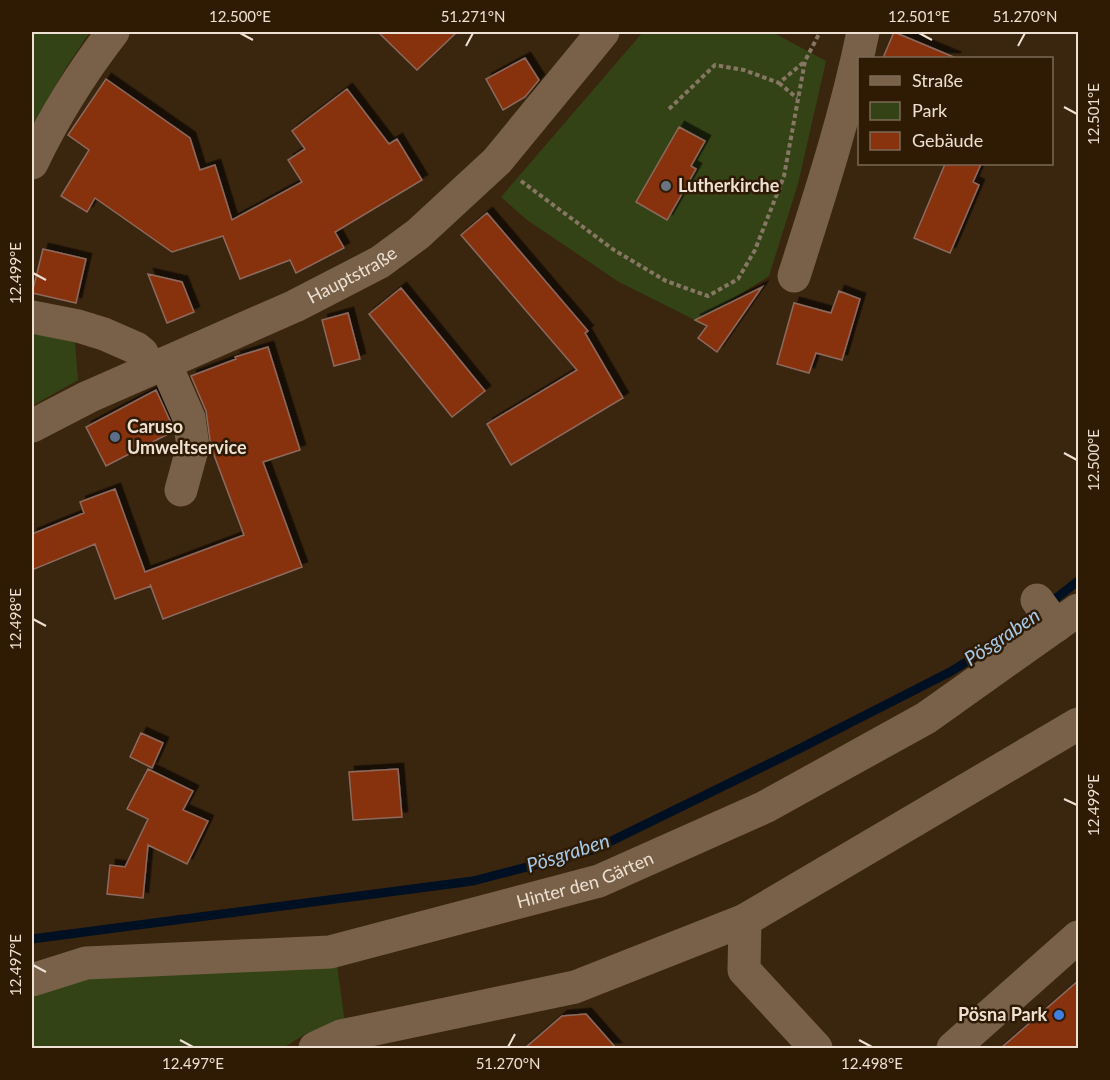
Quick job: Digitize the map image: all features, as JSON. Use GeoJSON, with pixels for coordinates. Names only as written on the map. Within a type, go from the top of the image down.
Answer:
{"type":"FeatureCollection","features":[{"type":"Feature","properties":{"kind":"street"},"geometry":{"type":"LineString","coordinates":[[32,163],[47,131],[74,87],[113,32]]}},
{"type":"Feature","properties":{"kind":"street","name":"Hauptstraße"},"geometry":{"type":"LineString","coordinates":[[32,426],[88,397],[295,306],[380,262],[418,234],[497,161],[603,32]]}},
{"type":"Feature","properties":{"kind":"street"},"geometry":{"type":"LineString","coordinates":[[794,276],[828,172],[863,32]]}},
{"type":"Feature","properties":{"kind":"street"},"geometry":{"type":"LineString","coordinates":[[32,317],[78,326],[104,334],[136,348],[157,366],[189,418],[193,446],[181,490]]}},
{"type":"Feature","properties":{"kind":"street","name":"Hinter den Gärten"},"geometry":{"type":"LineString","coordinates":[[32,980],[86,963],[330,952],[599,881],[765,807],[926,717],[1055,613]]}},
{"type":"Feature","properties":{"kind":"street"},"geometry":{"type":"LineString","coordinates":[[315,1048],[341,1036],[575,987],[745,920],[1076,730]]}},
{"type":"Feature","properties":{"kind":"street"},"geometry":{"type":"LineString","coordinates":[[745,920],[744,970],[816,1048]]}},
{"type":"Feature","properties":{"kind":"street"},"geometry":{"type":"LineString","coordinates":[[952,1048],[1078,937]]}},
{"type":"Feature","properties":{"kind":"path"},"geometry":{"type":"LineString","coordinates":[[497,161],[614,250],[666,281],[708,296],[738,279],[755,250],[784,176],[805,61],[820,32]]}},
{"type":"Feature","properties":{"kind":"path"},"geometry":{"type":"LineString","coordinates":[[779,83],[805,61]]}},
{"type":"Feature","properties":{"kind":"path"},"geometry":{"type":"LineString","coordinates":[[669,109],[715,64],[744,70],[779,83],[797,98]]}},
{"type":"Feature","properties":{"kind":"green space"},"geometry":{"type":"Polygon","coordinates":[[[32,32],[90,32],[32,126],[32,32]]]}},
{"type":"Feature","properties":{"kind":"green space"},"geometry":{"type":"Polygon","coordinates":[[[643,32],[772,32],[826,61],[798,184],[769,276],[707,315],[695,320],[619,282],[527,220],[501,197],[643,32]]]}},
{"type":"Feature","properties":{"kind":"green space"},"geometry":{"type":"Polygon","coordinates":[[[32,334],[75,342],[78,380],[32,406],[32,334]]]}},
{"type":"Feature","properties":{"kind":"green space"},"geometry":{"type":"Polygon","coordinates":[[[336,958],[345,1023],[307,1033],[283,1048],[32,1048],[32,987],[46,980],[336,958]]]}},
{"type":"Feature","properties":{"kind":"building"},"geometry":{"type":"Polygon","coordinates":[[[378,32],[457,32],[417,70],[378,32]]]}},
{"type":"Feature","properties":{"kind":"building"},"geometry":{"type":"Polygon","coordinates":[[[894,32],[954,57],[883,57],[894,32]]]}},
{"type":"Feature","properties":{"kind":"building"},"geometry":{"type":"Polygon","coordinates":[[[525,58],[539,80],[525,97],[503,110],[486,79],[525,58]]]}},
{"type":"Feature","properties":{"kind":"building"},"geometry":{"type":"Polygon","coordinates":[[[106,79],[190,138],[200,170],[215,165],[232,220],[302,182],[288,160],[305,149],[292,131],[347,89],[389,144],[397,139],[422,180],[335,232],[344,248],[296,273],[290,260],[240,279],[223,236],[172,252],[95,198],[87,212],[61,196],[89,150],[68,135],[106,79]]]}},
{"type":"Feature","properties":{"kind":"building","name":"Lutherkirche"},"geometry":{"type":"Polygon","coordinates":[[[679,127],[705,141],[691,166],[696,169],[667,220],[636,202],[679,127]]]}},
{"type":"Feature","properties":{"kind":"building"},"geometry":{"type":"Polygon","coordinates":[[[945,165],[981,165],[973,182],[979,185],[950,253],[914,238],[945,165]]]}},
{"type":"Feature","properties":{"kind":"building"},"geometry":{"type":"Polygon","coordinates":[[[487,213],[588,331],[585,333],[623,398],[511,465],[487,424],[577,370],[461,235],[487,213]]]}},
{"type":"Feature","properties":{"kind":"building"},"geometry":{"type":"Polygon","coordinates":[[[43,249],[86,259],[76,303],[32,293],[43,249]]]}},
{"type":"Feature","properties":{"kind":"building"},"geometry":{"type":"Polygon","coordinates":[[[148,274],[182,282],[194,312],[167,323],[148,274]]]}},
{"type":"Feature","properties":{"kind":"building"},"geometry":{"type":"Polygon","coordinates":[[[762,287],[717,352],[698,338],[707,326],[695,320],[762,287]]]}},
{"type":"Feature","properties":{"kind":"building"},"geometry":{"type":"Polygon","coordinates":[[[401,288],[485,391],[452,417],[369,314],[401,288]]]}},
{"type":"Feature","properties":{"kind":"building"},"geometry":{"type":"Polygon","coordinates":[[[839,291],[860,299],[842,360],[816,353],[809,373],[777,364],[794,303],[831,313],[839,291]]]}},
{"type":"Feature","properties":{"kind":"building"},"geometry":{"type":"Polygon","coordinates":[[[348,313],[360,359],[334,366],[322,320],[348,313]]]}},
{"type":"Feature","properties":{"kind":"building"},"geometry":{"type":"Polygon","coordinates":[[[268,347],[300,450],[263,462],[302,567],[163,619],[151,586],[115,599],[95,544],[32,570],[32,534],[84,513],[80,502],[115,489],[145,572],[244,535],[211,447],[206,411],[191,376],[236,359],[235,357],[268,347]]]}},
{"type":"Feature","properties":{"kind":"building"},"geometry":{"type":"Polygon","coordinates":[[[156,390],[171,423],[172,432],[106,466],[86,427],[156,390]]]}},
{"type":"Feature","properties":{"kind":"building"},"geometry":{"type":"Polygon","coordinates":[[[141,733],[163,743],[152,768],[130,757],[141,733]]]}},
{"type":"Feature","properties":{"kind":"building"},"geometry":{"type":"Polygon","coordinates":[[[148,769],[193,791],[183,810],[208,821],[187,864],[148,845],[143,898],[107,894],[110,865],[125,867],[148,819],[127,809],[148,769]]]}},
{"type":"Feature","properties":{"kind":"building"},"geometry":{"type":"Polygon","coordinates":[[[398,769],[402,817],[353,820],[349,772],[398,769]]]}},
{"type":"Feature","properties":{"kind":"building","name":"Pösna Park"},"geometry":{"type":"Polygon","coordinates":[[[1078,981],[1078,1048],[1001,1048],[1078,981]]]}},
{"type":"Feature","properties":{"kind":"building"},"geometry":{"type":"Polygon","coordinates":[[[586,1014],[616,1048],[525,1048],[562,1016],[586,1014]]]}},
{"type":"Feature","properties":{"kind":"waterway","name":"Pösgraben"},"geometry":{"type":"LineString","coordinates":[[32,939],[473,881],[593,850],[950,672],[1008,636],[1078,581]]}},
{"type":"Feature","properties":{"kind":"place","name":"Lutherkirche"},"geometry":{"type":"Point","coordinates":[666,186]}},
{"type":"Feature","properties":{"kind":"place","name":"Caruso Umweltservice"},"geometry":{"type":"Point","coordinates":[115,437]}},
{"type":"Feature","properties":{"kind":"place","name":"Pösna Park"},"geometry":{"type":"Point","coordinates":[1059,1015]}}]}
